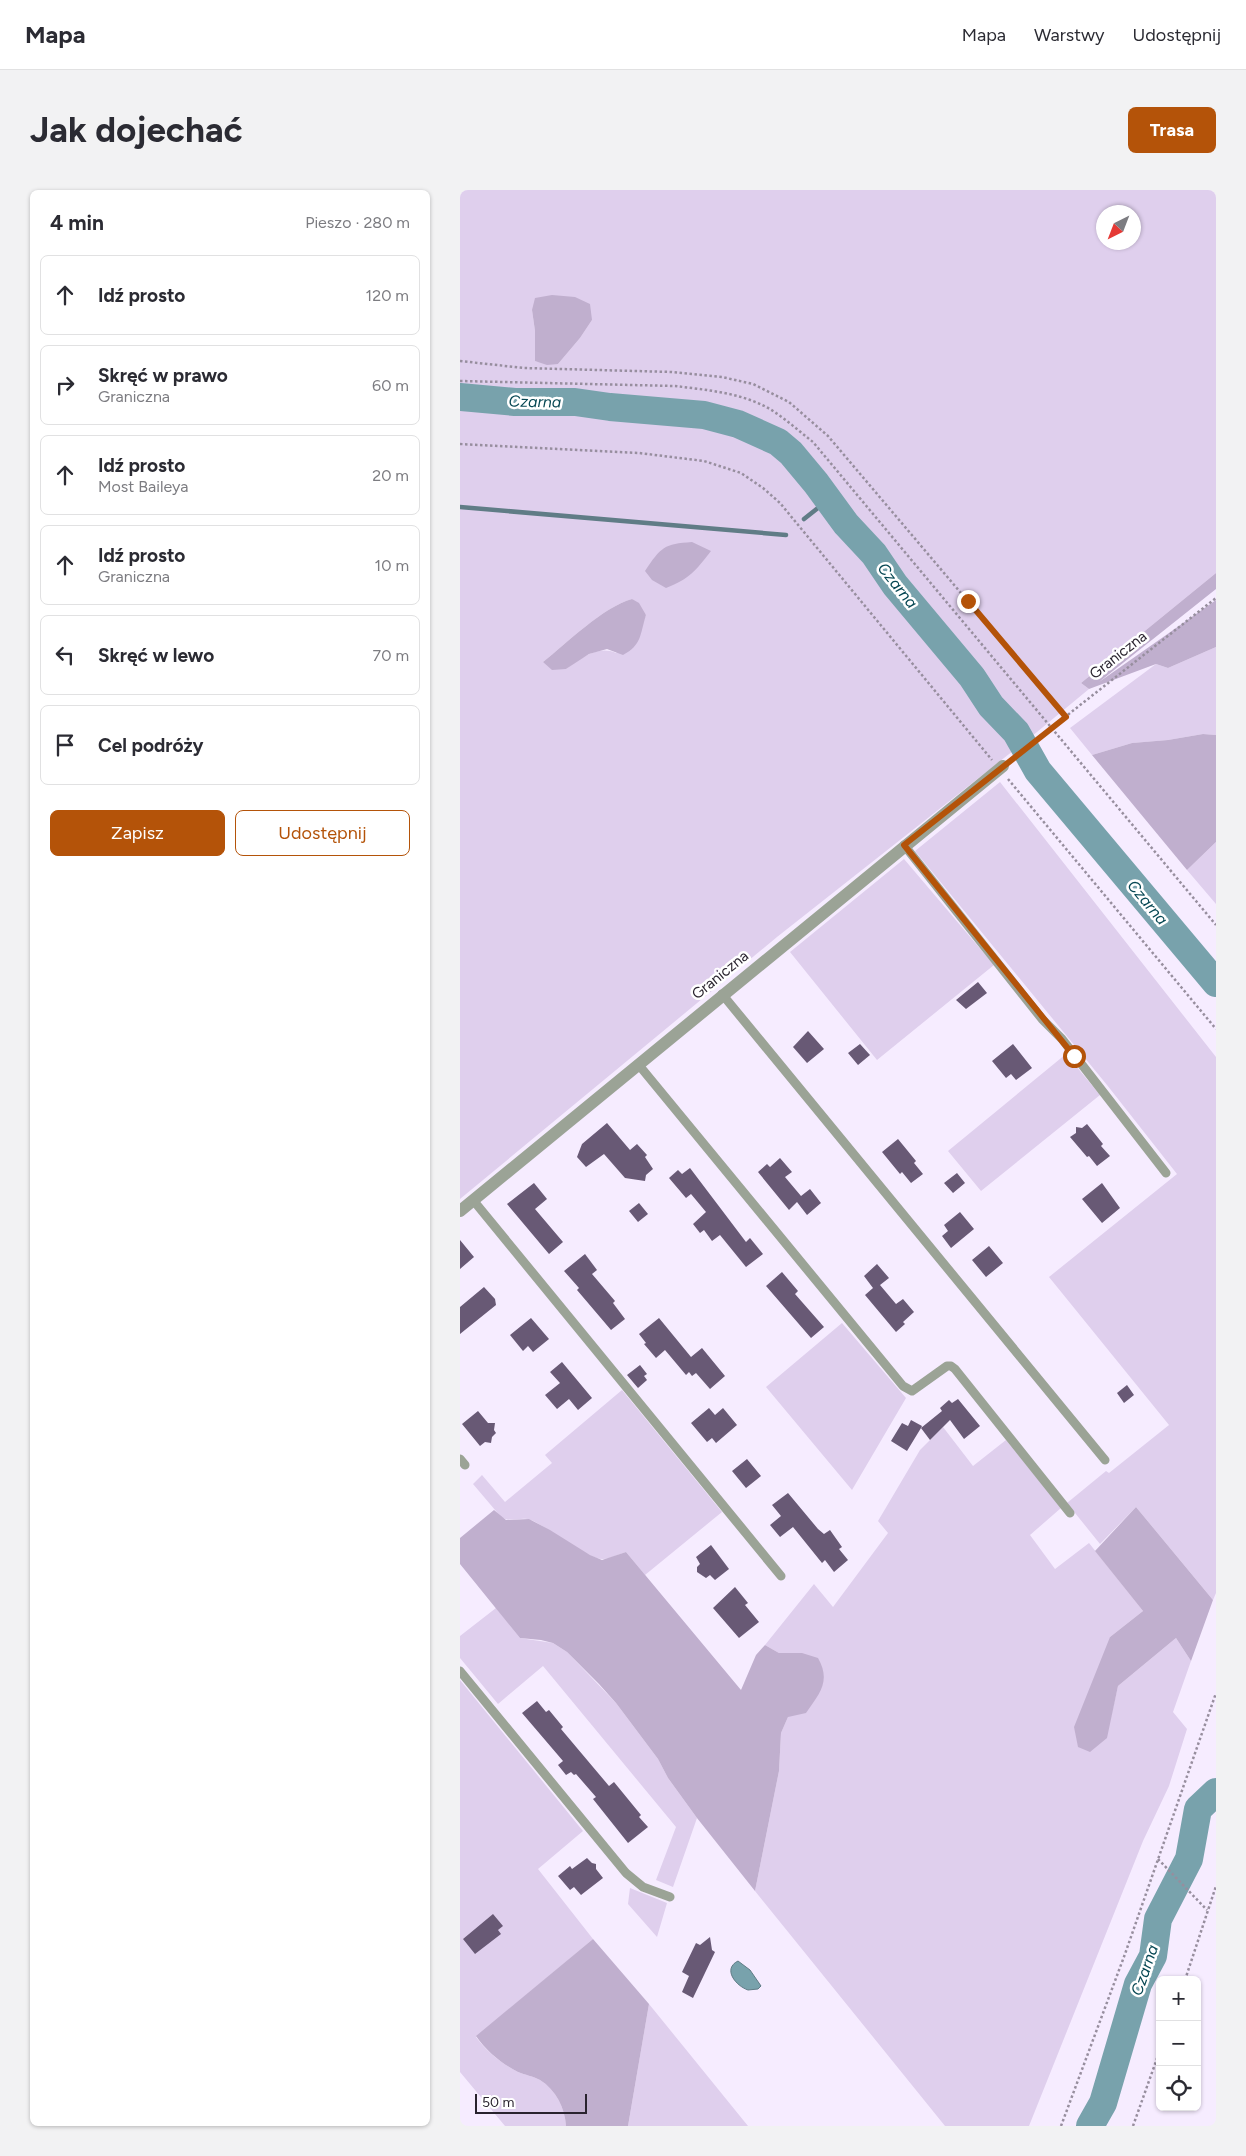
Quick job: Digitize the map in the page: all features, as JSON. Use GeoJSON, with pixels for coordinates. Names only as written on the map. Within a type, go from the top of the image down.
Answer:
{"type":"FeatureCollection","features":[{"type":"Feature","properties":{"kind":"street","name":"Graniczna"},"geometry":{"type":"LineString","coordinates":[[460,1211],[722,994],[1001,767]]}},
{"type":"Feature","properties":{"kind":"lane"},"geometry":{"type":"LineString","coordinates":[[904,845],[1042,1018],[1062,1039],[1166,1173]]}},
{"type":"Feature","properties":{"kind":"lane"},"geometry":{"type":"LineString","coordinates":[[722,994],[1105,1460]]}},
{"type":"Feature","properties":{"kind":"lane"},"geometry":{"type":"LineString","coordinates":[[638,1064],[903,1386],[912,1391],[947,1366],[955,1369],[1070,1513]]}},
{"type":"Feature","properties":{"kind":"lane"},"geometry":{"type":"LineString","coordinates":[[473,1200],[781,1576]]}},
{"type":"Feature","properties":{"kind":"lane"},"geometry":{"type":"LineString","coordinates":[[460,1671],[626,1873],[643,1887],[670,1897]]}},
{"type":"Feature","properties":{"kind":"path"},"geometry":{"type":"LineString","coordinates":[[460,361],[524,368],[672,372],[722,377],[754,384],[789,402],[828,436],[1066,717]]}},
{"type":"Feature","properties":{"kind":"path"},"geometry":{"type":"LineString","coordinates":[[460,381],[675,386],[709,390],[738,397],[772,410],[813,442],[1216,925]]}},
{"type":"Feature","properties":{"kind":"path"},"geometry":{"type":"LineString","coordinates":[[460,444],[639,453],[704,461],[741,473],[763,488],[780,503],[1001,767],[1216,1029]]}},
{"type":"Feature","properties":{"kind":"path","name":"Graniczna"},"geometry":{"type":"LineString","coordinates":[[1001,767],[1216,598]]}},
{"type":"Feature","properties":{"kind":"path"},"geometry":{"type":"LineString","coordinates":[[1061,2126],[1216,1693]]}},
{"type":"Feature","properties":{"kind":"path"},"geometry":{"type":"LineString","coordinates":[[1158,1859],[1207,1910]]}},
{"type":"Feature","properties":{"kind":"path"},"geometry":{"type":"LineString","coordinates":[[1186,1976],[1216,1886]]}},
{"type":"Feature","properties":{"kind":"path"},"geometry":{"type":"LineString","coordinates":[[1133,2126],[1156,2061]]}},
{"type":"Feature","properties":{"kind":"shaded area"},"geometry":{"type":"Polygon","coordinates":[[[460,190],[1216,190],[1216,573],[1081,683],[1089,689],[777,937],[460,1199],[460,190]],[[532,310],[535,331],[535,361],[558,364],[580,338],[592,320],[532,310]],[[632,599],[597,617],[543,662],[566,669],[584,657],[596,652],[609,651],[616,653],[642,625],[646,615],[632,599]]]}},
{"type":"Feature","properties":{"kind":"shaded area"},"geometry":{"type":"Polygon","coordinates":[[[552,295],[575,297],[590,304],[592,320],[580,338],[558,364],[547,365],[535,361],[535,331],[532,310],[535,298],[552,295]]]}},
{"type":"Feature","properties":{"kind":"shaded area"},"geometry":{"type":"Polygon","coordinates":[[[692,542],[711,551],[696,569],[681,581],[666,588],[652,580],[645,571],[664,548],[675,544],[692,542]]]}},
{"type":"Feature","properties":{"kind":"shaded area"},"geometry":{"type":"Polygon","coordinates":[[[1216,573],[1216,589],[1099,682],[1216,600],[1216,647],[1168,668],[1156,664],[1089,689],[1081,683],[1216,573]]]}},
{"type":"Feature","properties":{"kind":"shaded area"},"geometry":{"type":"Polygon","coordinates":[[[632,599],[639,603],[646,615],[637,643],[629,651],[623,655],[607,649],[589,654],[566,669],[552,670],[543,662],[597,617],[632,599]]]}},
{"type":"Feature","properties":{"kind":"shaded area"},"geometry":{"type":"Polygon","coordinates":[[[1216,647],[1216,735],[1203,734],[1168,740],[1132,743],[1092,755],[1070,728],[1156,664],[1168,668],[1216,647]]]}},
{"type":"Feature","properties":{"kind":"shaded area"},"geometry":{"type":"Polygon","coordinates":[[[1203,734],[1216,735],[1216,842],[1187,870],[1092,755],[1132,743],[1168,740],[1203,734]]]}},
{"type":"Feature","properties":{"kind":"shaded area"},"geometry":{"type":"Polygon","coordinates":[[[1000,782],[1216,1057],[1216,1593],[1213,1600],[1136,1507],[1100,1544],[1067,1503],[1106,1471],[1109,1473],[1169,1425],[1049,1277],[1177,1174],[1107,1085],[915,851],[1000,782]]]}},
{"type":"Feature","properties":{"kind":"shaded area"},"geometry":{"type":"Polygon","coordinates":[[[1216,842],[1216,904],[1187,870],[1216,842]]]}},
{"type":"Feature","properties":{"kind":"shaded area"},"geometry":{"type":"Polygon","coordinates":[[[904,859],[994,965],[877,1060],[790,952],[904,859]]]}},
{"type":"Feature","properties":{"kind":"shaded area"},"geometry":{"type":"Polygon","coordinates":[[[1066,1054],[1100,1095],[981,1191],[948,1151],[1066,1054]]]}},
{"type":"Feature","properties":{"kind":"shaded area"},"geometry":{"type":"Polygon","coordinates":[[[842,1323],[906,1398],[852,1490],[766,1387],[842,1323]]]}},
{"type":"Feature","properties":{"kind":"shaded area"},"geometry":{"type":"Polygon","coordinates":[[[622,1390],[722,1512],[645,1575],[626,1552],[606,1559],[597,1558],[531,1520],[504,1519],[473,1484],[482,1475],[505,1502],[552,1463],[545,1455],[622,1390]]]}},
{"type":"Feature","properties":{"kind":"shaded area"},"geometry":{"type":"Polygon","coordinates":[[[943,1427],[973,1466],[1006,1440],[1061,1508],[1030,1535],[1055,1569],[1089,1543],[1143,1611],[1110,1637],[1106,1738],[1118,1686],[1176,1638],[1191,1661],[1173,1712],[1187,1729],[1169,1786],[1143,1841],[1029,2126],[945,2126],[755,1891],[779,1771],[781,1733],[788,1717],[802,1653],[779,1653],[765,1645],[814,1584],[833,1607],[888,1533],[878,1521],[920,1450],[943,1427]]]}},
{"type":"Feature","properties":{"kind":"shaded area"},"geometry":{"type":"Polygon","coordinates":[[[1136,1507],[1213,1600],[1191,1661],[1176,1638],[1118,1686],[1107,1738],[1090,1752],[1078,1747],[1074,1727],[1110,1637],[1143,1611],[1095,1551],[1136,1507]]]}},
{"type":"Feature","properties":{"kind":"shaded area"},"geometry":{"type":"Polygon","coordinates":[[[494,1510],[506,1520],[529,1519],[590,1555],[602,1560],[626,1552],[741,1690],[756,1655],[765,1645],[779,1653],[802,1653],[818,1658],[824,1673],[822,1687],[806,1713],[788,1717],[781,1733],[779,1771],[755,1891],[697,1818],[668,1778],[658,1759],[616,1703],[599,1684],[567,1652],[553,1643],[520,1638],[460,1564],[460,1538],[494,1510]]]}},
{"type":"Feature","properties":{"kind":"shaded area"},"geometry":{"type":"Polygon","coordinates":[[[496,1608],[520,1638],[553,1643],[567,1652],[616,1703],[658,1759],[668,1778],[697,1818],[673,1887],[656,1880],[676,1827],[543,1666],[498,1704],[460,1658],[460,1636],[496,1608]]]}},
{"type":"Feature","properties":{"kind":"shaded area"},"geometry":{"type":"Polygon","coordinates":[[[460,1680],[583,1831],[538,1869],[593,1939],[476,2037],[489,2052],[506,2065],[518,2072],[535,2077],[546,2084],[562,2106],[566,2126],[505,2126],[460,2072],[460,1680]]]}},
{"type":"Feature","properties":{"kind":"shaded area"},"geometry":{"type":"Polygon","coordinates":[[[630,1888],[667,1903],[657,1937],[628,1904],[630,1888]]]}},
{"type":"Feature","properties":{"kind":"shaded area"},"geometry":{"type":"Polygon","coordinates":[[[593,1939],[649,2004],[628,2126],[566,2126],[562,2106],[546,2084],[535,2077],[518,2072],[500,2061],[489,2052],[476,2036],[593,1939]]]}},
{"type":"Feature","properties":{"kind":"shaded area"},"geometry":{"type":"Polygon","coordinates":[[[649,2004],[748,2126],[628,2126],[649,2004]]]}},
{"type":"Feature","properties":{"kind":"water"},"geometry":{"type":"Polygon","coordinates":[[[738,1961],[750,1970],[761,1986],[758,1989],[748,1990],[743,1988],[732,1977],[731,1968],[738,1961]]]}},
{"type":"Feature","properties":{"kind":"building"},"geometry":{"type":"Polygon","coordinates":[[[978,982],[987,993],[966,1009],[956,1000],[978,982]]]}},
{"type":"Feature","properties":{"kind":"building"},"geometry":{"type":"Polygon","coordinates":[[[808,1031],[824,1049],[807,1063],[793,1047],[808,1031]]]}},
{"type":"Feature","properties":{"kind":"building"},"geometry":{"type":"Polygon","coordinates":[[[860,1044],[870,1055],[858,1065],[848,1053],[860,1044]]]}},
{"type":"Feature","properties":{"kind":"building"},"geometry":{"type":"Polygon","coordinates":[[[1013,1044],[1032,1068],[1016,1080],[1011,1074],[1006,1078],[992,1061],[1013,1044]]]}},
{"type":"Feature","properties":{"kind":"building"},"geometry":{"type":"Polygon","coordinates":[[[607,1123],[630,1150],[637,1144],[647,1155],[645,1157],[653,1169],[646,1175],[645,1181],[625,1178],[604,1154],[586,1167],[577,1157],[582,1144],[607,1123]]]}},
{"type":"Feature","properties":{"kind":"building"},"geometry":{"type":"Polygon","coordinates":[[[1087,1124],[1110,1156],[1097,1166],[1070,1137],[1076,1133],[1076,1127],[1082,1128],[1087,1124]]]}},
{"type":"Feature","properties":{"kind":"building"},"geometry":{"type":"Polygon","coordinates":[[[898,1139],[916,1161],[914,1163],[923,1174],[911,1183],[902,1172],[900,1174],[882,1152],[898,1139]]]}},
{"type":"Feature","properties":{"kind":"building"},"geometry":{"type":"Polygon","coordinates":[[[780,1158],[792,1172],[785,1177],[801,1196],[810,1189],[821,1203],[807,1215],[797,1202],[789,1210],[758,1172],[767,1164],[770,1167],[780,1158]]]}},
{"type":"Feature","properties":{"kind":"building"},"geometry":{"type":"Polygon","coordinates":[[[690,1168],[746,1242],[750,1238],[763,1254],[746,1267],[720,1235],[712,1241],[704,1230],[700,1233],[693,1224],[706,1212],[691,1194],[686,1198],[669,1178],[678,1170],[682,1174],[690,1168]]]}},
{"type":"Feature","properties":{"kind":"building"},"geometry":{"type":"Polygon","coordinates":[[[957,1173],[965,1183],[953,1193],[944,1183],[957,1173]]]}},
{"type":"Feature","properties":{"kind":"building"},"geometry":{"type":"Polygon","coordinates":[[[534,1183],[547,1199],[535,1209],[563,1242],[549,1254],[507,1204],[534,1183]]]}},
{"type":"Feature","properties":{"kind":"building"},"geometry":{"type":"Polygon","coordinates":[[[1102,1183],[1120,1208],[1102,1223],[1082,1199],[1102,1183]]]}},
{"type":"Feature","properties":{"kind":"building"},"geometry":{"type":"Polygon","coordinates":[[[639,1203],[648,1214],[638,1222],[629,1211],[639,1203]]]}},
{"type":"Feature","properties":{"kind":"building"},"geometry":{"type":"Polygon","coordinates":[[[960,1212],[974,1229],[951,1248],[942,1236],[948,1231],[944,1225],[960,1212]]]}},
{"type":"Feature","properties":{"kind":"building"},"geometry":{"type":"Polygon","coordinates":[[[460,1240],[474,1257],[460,1269],[460,1240]]]}},
{"type":"Feature","properties":{"kind":"building"},"geometry":{"type":"Polygon","coordinates":[[[989,1246],[1003,1263],[986,1277],[972,1260],[989,1246]]]}},
{"type":"Feature","properties":{"kind":"building"},"geometry":{"type":"Polygon","coordinates":[[[585,1254],[597,1270],[592,1274],[615,1301],[613,1303],[625,1319],[611,1330],[577,1290],[579,1288],[564,1271],[585,1254]]]}},
{"type":"Feature","properties":{"kind":"building"},"geometry":{"type":"Polygon","coordinates":[[[877,1264],[889,1278],[880,1285],[896,1304],[903,1299],[914,1312],[896,1332],[865,1295],[873,1288],[864,1276],[877,1264]]]}},
{"type":"Feature","properties":{"kind":"building"},"geometry":{"type":"Polygon","coordinates":[[[782,1272],[798,1291],[795,1294],[824,1327],[811,1338],[766,1286],[782,1272]]]}},
{"type":"Feature","properties":{"kind":"building"},"geometry":{"type":"Polygon","coordinates":[[[484,1287],[495,1299],[496,1305],[460,1334],[460,1307],[484,1287]]]}},
{"type":"Feature","properties":{"kind":"building"},"geometry":{"type":"Polygon","coordinates":[[[531,1318],[549,1339],[533,1352],[528,1346],[523,1351],[510,1335],[531,1318]]]}},
{"type":"Feature","properties":{"kind":"building"},"geometry":{"type":"Polygon","coordinates":[[[659,1318],[691,1357],[702,1348],[725,1376],[710,1389],[696,1373],[692,1376],[689,1372],[686,1375],[665,1350],[656,1358],[644,1344],[646,1343],[639,1334],[659,1318]]]}},
{"type":"Feature","properties":{"kind":"building"},"geometry":{"type":"Polygon","coordinates":[[[562,1362],[592,1398],[578,1410],[569,1399],[557,1409],[545,1395],[560,1383],[550,1372],[562,1362]]]}},
{"type":"Feature","properties":{"kind":"building"},"geometry":{"type":"Polygon","coordinates":[[[640,1365],[647,1374],[644,1376],[647,1380],[638,1388],[627,1375],[640,1365]]]}},
{"type":"Feature","properties":{"kind":"building"},"geometry":{"type":"Polygon","coordinates":[[[1127,1385],[1134,1395],[1124,1403],[1117,1393],[1127,1385]]]}},
{"type":"Feature","properties":{"kind":"building"},"geometry":{"type":"Polygon","coordinates":[[[958,1399],[980,1426],[964,1439],[950,1420],[930,1440],[921,1428],[942,1411],[940,1408],[949,1400],[952,1403],[958,1399]]]}},
{"type":"Feature","properties":{"kind":"building"},"geometry":{"type":"Polygon","coordinates":[[[709,1408],[715,1415],[723,1408],[737,1425],[716,1443],[712,1438],[707,1442],[691,1423],[709,1408]]]}},
{"type":"Feature","properties":{"kind":"building"},"geometry":{"type":"Polygon","coordinates":[[[478,1411],[488,1423],[495,1423],[494,1430],[496,1433],[492,1437],[491,1443],[485,1442],[480,1446],[462,1424],[478,1411]]]}},
{"type":"Feature","properties":{"kind":"building"},"geometry":{"type":"Polygon","coordinates":[[[911,1420],[922,1426],[907,1451],[891,1441],[902,1423],[908,1426],[911,1420]]]}},
{"type":"Feature","properties":{"kind":"building"},"geometry":{"type":"Polygon","coordinates":[[[747,1459],[761,1476],[746,1488],[732,1471],[747,1459]]]}},
{"type":"Feature","properties":{"kind":"building"},"geometry":{"type":"Polygon","coordinates":[[[788,1493],[818,1529],[824,1534],[830,1530],[842,1547],[839,1549],[848,1560],[834,1572],[825,1560],[822,1563],[793,1527],[780,1537],[770,1525],[781,1516],[772,1505],[788,1493]]]}},
{"type":"Feature","properties":{"kind":"building"},"geometry":{"type":"Polygon","coordinates":[[[711,1545],[729,1569],[715,1580],[710,1575],[706,1578],[697,1572],[697,1567],[700,1564],[696,1557],[711,1545]]]}},
{"type":"Feature","properties":{"kind":"building"},"geometry":{"type":"Polygon","coordinates":[[[735,1587],[748,1603],[745,1605],[759,1622],[739,1638],[713,1608],[735,1587]]]}},
{"type":"Feature","properties":{"kind":"building"},"geometry":{"type":"Polygon","coordinates":[[[537,1701],[546,1712],[549,1710],[563,1727],[561,1729],[609,1786],[614,1782],[641,1815],[639,1817],[648,1827],[628,1843],[593,1799],[596,1797],[576,1774],[574,1775],[571,1772],[566,1775],[558,1765],[563,1761],[522,1713],[537,1701]]]}},
{"type":"Feature","properties":{"kind":"building"},"geometry":{"type":"Polygon","coordinates":[[[587,1858],[596,1864],[596,1869],[603,1878],[581,1895],[574,1887],[570,1890],[558,1876],[570,1866],[572,1869],[587,1858]]]}},
{"type":"Feature","properties":{"kind":"building"},"geometry":{"type":"Polygon","coordinates":[[[493,1914],[503,1926],[498,1930],[501,1934],[475,1954],[463,1939],[493,1914]]]}},
{"type":"Feature","properties":{"kind":"building"},"geometry":{"type":"Polygon","coordinates":[[[710,1937],[712,1950],[715,1952],[693,1998],[682,1992],[689,1976],[682,1972],[696,1943],[700,1945],[710,1937]]]}},
{"type":"Feature","properties":{"kind":"waterway","name":"Czarna"},"geometry":{"type":"LineString","coordinates":[[460,397],[515,402],[575,402],[704,415],[738,424],[778,442],[791,453],[816,483],[846,524],[874,554],[895,585],[972,677],[991,706],[1016,732],[1038,771],[1216,983]]}},
{"type":"Feature","properties":{"kind":"waterway"},"geometry":{"type":"LineString","coordinates":[[804,519],[828,500]]}},
{"type":"Feature","properties":{"kind":"waterway"},"geometry":{"type":"LineString","coordinates":[[460,507],[786,535]]}},
{"type":"Feature","properties":{"kind":"waterway","name":"Czarna"},"geometry":{"type":"LineString","coordinates":[[1090,2126],[1103,2103],[1138,1984],[1153,1956],[1158,1919],[1189,1859],[1198,1809],[1216,1792]]}},
{"type":"Feature","properties":{"kind":"route"},"geometry":{"type":"LineString","coordinates":[[968,601],[1066,717],[999,768],[904,845],[1074,1056]]}}]}
